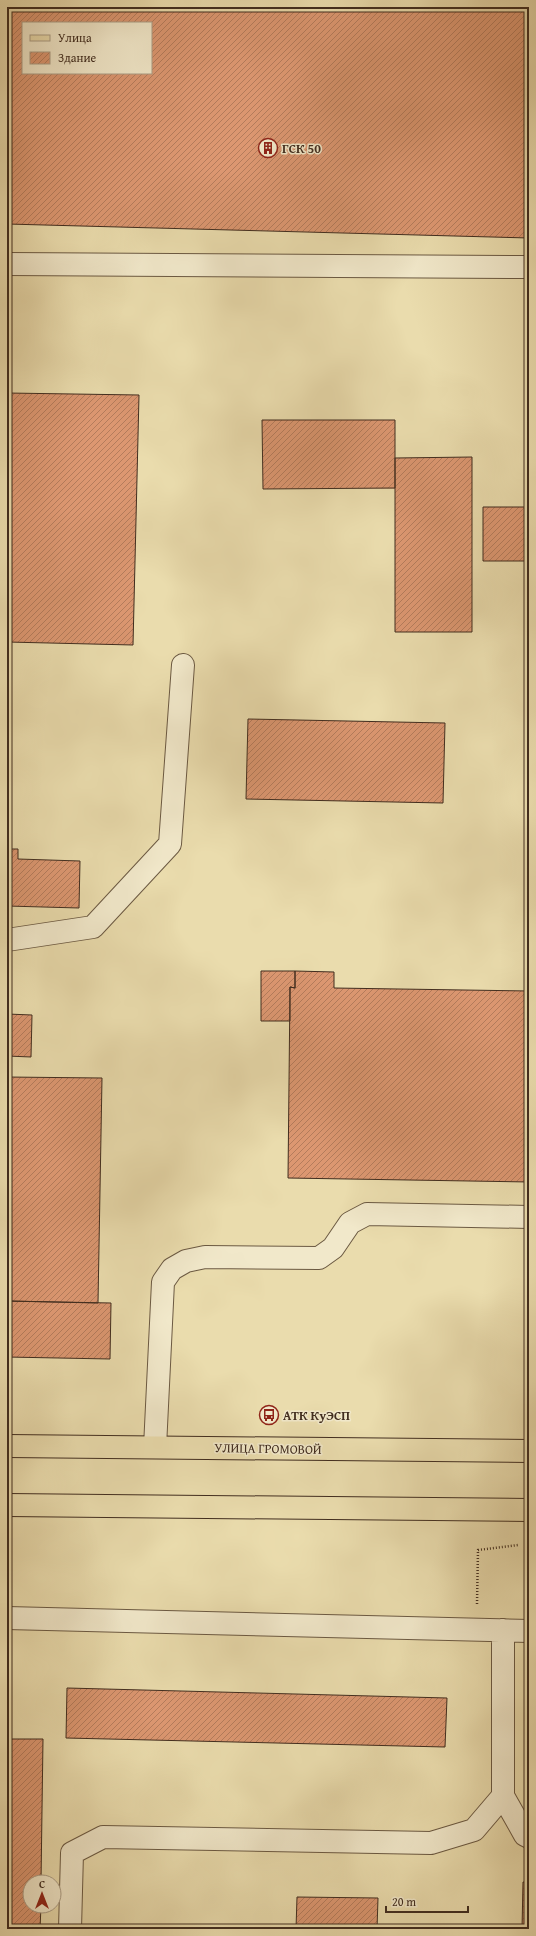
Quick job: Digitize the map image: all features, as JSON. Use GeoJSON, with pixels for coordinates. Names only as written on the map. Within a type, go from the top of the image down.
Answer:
{"type":"FeatureCollection","features":[{"type":"Feature","properties":{"kind":"main road","name":"УЛИЦА ГРОМОВОЙ"},"geometry":{"type":"LineString","coordinates":[[7,1446],[529,1451]]}},
{"type":"Feature","properties":{"kind":"main road"},"geometry":{"type":"LineString","coordinates":[[7,1505],[529,1510]]}},
{"type":"Feature","properties":{"kind":"lane"},"geometry":{"type":"LineString","coordinates":[[7,264],[529,267]]}},
{"type":"Feature","properties":{"kind":"lane"},"geometry":{"type":"LineString","coordinates":[[7,940],[93,928],[170,844],[183,665]]}},
{"type":"Feature","properties":{"kind":"lane"},"geometry":{"type":"LineString","coordinates":[[155,1447],[163,1282],[172,1269],[186,1260],[205,1257],[319,1258],[333,1248],[350,1223],[367,1214],[529,1216]]}},
{"type":"Feature","properties":{"kind":"lane"},"geometry":{"type":"LineString","coordinates":[[7,1618],[529,1631]]}},
{"type":"Feature","properties":{"kind":"lane"},"geometry":{"type":"LineString","coordinates":[[503,1630],[503,1796],[525,1834],[529,1837]]}},
{"type":"Feature","properties":{"kind":"lane"},"geometry":{"type":"LineString","coordinates":[[70,1929],[72,1853],[103,1837],[431,1843],[474,1830],[503,1796]]}},
{"type":"Feature","properties":{"kind":"path"},"geometry":{"type":"LineString","coordinates":[[477,1605],[478,1550],[518,1545]]}},
{"type":"Feature","properties":{"kind":"building","name":"ГСК 50"},"geometry":{"type":"Polygon","coordinates":[[[7,7],[529,7],[529,238],[7,224],[7,7]]]}},
{"type":"Feature","properties":{"kind":"building"},"geometry":{"type":"Polygon","coordinates":[[[7,393],[139,395],[133,645],[7,642],[7,393]]]}},
{"type":"Feature","properties":{"kind":"building"},"geometry":{"type":"Polygon","coordinates":[[[262,420],[395,420],[395,488],[263,489],[262,420]]]}},
{"type":"Feature","properties":{"kind":"building"},"geometry":{"type":"Polygon","coordinates":[[[472,457],[472,632],[395,632],[395,458],[472,457]]]}},
{"type":"Feature","properties":{"kind":"building"},"geometry":{"type":"Polygon","coordinates":[[[483,507],[529,507],[529,561],[483,561],[483,507]]]}},
{"type":"Feature","properties":{"kind":"building"},"geometry":{"type":"Polygon","coordinates":[[[248,719],[445,723],[443,803],[246,799],[248,719]]]}},
{"type":"Feature","properties":{"kind":"building"},"geometry":{"type":"Polygon","coordinates":[[[7,849],[18,849],[18,859],[80,861],[79,908],[7,906],[7,849]]]}},
{"type":"Feature","properties":{"kind":"building"},"geometry":{"type":"Polygon","coordinates":[[[261,971],[295,971],[295,988],[290,987],[290,1021],[261,1021],[261,971]]]}},
{"type":"Feature","properties":{"kind":"building"},"geometry":{"type":"Polygon","coordinates":[[[295,971],[334,972],[334,988],[529,991],[529,1182],[288,1178],[290,987],[295,988],[295,971]]]}},
{"type":"Feature","properties":{"kind":"building"},"geometry":{"type":"Polygon","coordinates":[[[7,1014],[32,1015],[31,1057],[7,1056],[7,1014]]]}},
{"type":"Feature","properties":{"kind":"building"},"geometry":{"type":"Polygon","coordinates":[[[7,1077],[102,1078],[98,1303],[7,1301],[7,1077]]]}},
{"type":"Feature","properties":{"kind":"building"},"geometry":{"type":"Polygon","coordinates":[[[7,1301],[111,1303],[110,1359],[7,1357],[7,1301]]]}},
{"type":"Feature","properties":{"kind":"building"},"geometry":{"type":"Polygon","coordinates":[[[67,1688],[447,1698],[445,1747],[66,1738],[67,1688]]]}},
{"type":"Feature","properties":{"kind":"building"},"geometry":{"type":"Polygon","coordinates":[[[7,1739],[43,1739],[41,1874],[22,1874],[22,1914],[41,1914],[40,1929],[7,1929],[7,1739]]]}},
{"type":"Feature","properties":{"kind":"building"},"geometry":{"type":"Polygon","coordinates":[[[523,1882],[529,1882],[529,1929],[522,1929],[523,1882]]]}},
{"type":"Feature","properties":{"kind":"building"},"geometry":{"type":"Polygon","coordinates":[[[297,1897],[378,1898],[377,1929],[296,1929],[297,1897]]]}},
{"type":"Feature","properties":{"kind":"place","name":"ГСК 50"},"geometry":{"type":"Point","coordinates":[268,148]}},
{"type":"Feature","properties":{"kind":"place","name":"АТК КуЭСП"},"geometry":{"type":"Point","coordinates":[269,1415]}}]}
